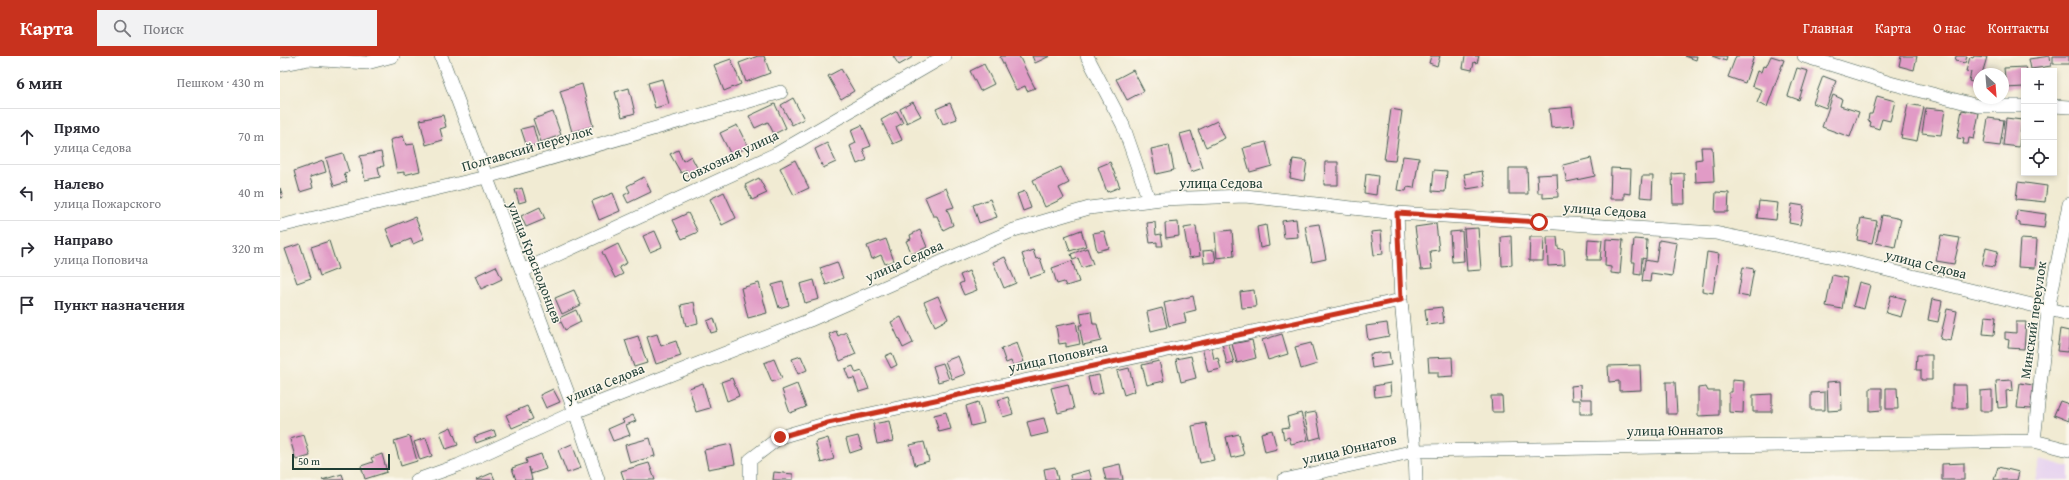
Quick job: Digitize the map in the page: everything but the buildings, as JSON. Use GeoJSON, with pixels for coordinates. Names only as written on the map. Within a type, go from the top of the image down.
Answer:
{"type":"FeatureCollection","features":[{"type":"Feature","properties":{"kind":"street"},"geometry":{"type":"LineString","coordinates":[[280,65],[307,58],[367,63],[393,56]]}},
{"type":"Feature","properties":{"kind":"street","name":"улица Краснодонцев"},"geometry":{"type":"LineString","coordinates":[[441,56],[575,412],[598,480]]}},
{"type":"Feature","properties":{"kind":"street","name":"Совхозная улица"},"geometry":{"type":"LineString","coordinates":[[522,271],[776,154],[945,56]]}},
{"type":"Feature","properties":{"kind":"street"},"geometry":{"type":"LineString","coordinates":[[1087,56],[1123,125],[1149,200]]}},
{"type":"Feature","properties":{"kind":"street"},"geometry":{"type":"LineString","coordinates":[[1804,56],[1890,83],[1978,106],[2021,106]]}},
{"type":"Feature","properties":{"kind":"street","name":"Полтавский переулок"},"geometry":{"type":"LineString","coordinates":[[280,226],[486,177],[781,92]]}},
{"type":"Feature","properties":{"kind":"street"},"geometry":{"type":"LineString","coordinates":[[2057,106],[2069,106]]}},
{"type":"Feature","properties":{"kind":"street","name":"улица Седова"},"geometry":{"type":"LineString","coordinates":[[417,480],[459,465],[575,412],[810,320],[1014,230],[1089,208],[1149,200],[1245,196],[1397,213],[1715,233],[1838,258],[2069,314]]}},
{"type":"Feature","properties":{"kind":"street","name":"Минский переулок"},"geometry":{"type":"LineString","coordinates":[[2034,441],[2048,310],[2069,204]]}},
{"type":"Feature","properties":{"kind":"street"},"geometry":{"type":"LineString","coordinates":[[1397,213],[1401,300],[1415,451],[1416,480]]}},
{"type":"Feature","properties":{"kind":"street","name":"улица Поповича"},"geometry":{"type":"LineString","coordinates":[[750,480],[750,460],[780,437],[828,423],[1401,300]]}},
{"type":"Feature","properties":{"kind":"street","name":"улица Юннатов"},"geometry":{"type":"LineString","coordinates":[[1284,480],[1415,451],[2034,441],[2069,450]]}},
{"type":"Feature","properties":{"kind":"shaded area"},"geometry":{"type":"Polygon","coordinates":[[[2040,459],[2069,467],[2069,480],[2035,480],[2040,459]]]}},
{"type":"Feature","properties":{"kind":"route"},"geometry":{"type":"LineString","coordinates":[[780,437],[828,423],[1401,300],[1397,213],[1539,222]]}}]}
